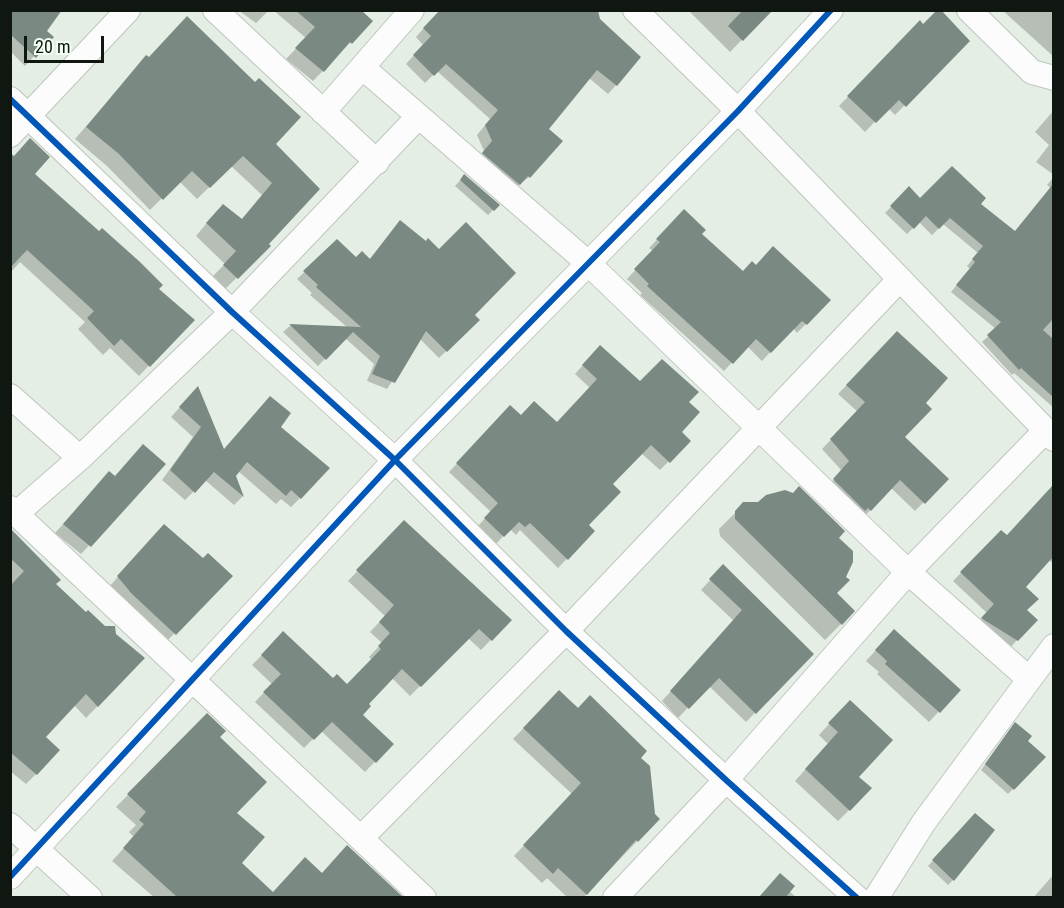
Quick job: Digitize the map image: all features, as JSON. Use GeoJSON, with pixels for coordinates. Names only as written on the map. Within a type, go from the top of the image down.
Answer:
{"type":"FeatureCollection","features":[{"type":"Feature","properties":{"kind":"street"},"geometry":{"type":"LineString","coordinates":[[10,135],[128,10]]}},
{"type":"Feature","properties":{"kind":"street"},"geometry":{"type":"LineString","coordinates":[[214,10],[377,162]]}},
{"type":"Feature","properties":{"kind":"street"},"geometry":{"type":"LineString","coordinates":[[323,112],[412,10]]}},
{"type":"Feature","properties":{"kind":"street"},"geometry":{"type":"LineString","coordinates":[[615,897],[726,780],[908,572],[1050,434],[738,111],[635,10]]}},
{"type":"Feature","properties":{"kind":"street"},"geometry":{"type":"LineString","coordinates":[[10,877],[395,460],[738,111],[831,10]]}},
{"type":"Feature","properties":{"kind":"street"},"geometry":{"type":"LineString","coordinates":[[969,10],[1032,72],[1053,78]]}},
{"type":"Feature","properties":{"kind":"street"},"geometry":{"type":"LineString","coordinates":[[362,67],[588,263],[759,425],[908,572],[1029,679]]}},
{"type":"Feature","properties":{"kind":"street"},"geometry":{"type":"LineString","coordinates":[[10,99],[232,312],[395,460],[566,631],[726,780],[857,897]]}},
{"type":"Feature","properties":{"kind":"street"},"geometry":{"type":"LineString","coordinates":[[418,117],[232,312],[80,458],[14,510],[424,897]]}},
{"type":"Feature","properties":{"kind":"street"},"geometry":{"type":"LineString","coordinates":[[361,838],[566,631],[900,279]]}},
{"type":"Feature","properties":{"kind":"street"},"geometry":{"type":"LineString","coordinates":[[10,396],[80,458]]}},
{"type":"Feature","properties":{"kind":"street"},"geometry":{"type":"LineString","coordinates":[[876,897],[924,822],[1053,646]]}},
{"type":"Feature","properties":{"kind":"street"},"geometry":{"type":"LineString","coordinates":[[10,825],[90,897]]}},
{"type":"Feature","properties":{"kind":"building"},"geometry":{"type":"Polygon","coordinates":[[[10,10],[62,10],[47,31],[54,37],[36,58],[10,34],[10,10]]]}},
{"type":"Feature","properties":{"kind":"building"},"geometry":{"type":"Polygon","coordinates":[[[295,10],[361,10],[373,21],[352,44],[350,42],[324,72],[295,48],[315,27],[295,10]]]}},
{"type":"Feature","properties":{"kind":"building"},"geometry":{"type":"Polygon","coordinates":[[[440,10],[598,10],[600,19],[641,57],[617,86],[597,70],[549,129],[563,141],[530,178],[528,176],[520,185],[482,153],[492,141],[485,125],[498,110],[446,64],[434,76],[413,55],[431,36],[423,28],[440,10]]]}},
{"type":"Feature","properties":{"kind":"building"},"geometry":{"type":"Polygon","coordinates":[[[743,10],[773,10],[743,41],[728,26],[743,10]]]}},
{"type":"Feature","properties":{"kind":"building"},"geometry":{"type":"Polygon","coordinates":[[[937,10],[941,10],[970,41],[906,107],[899,100],[876,123],[847,96],[920,20],[923,24],[937,10]]]}},
{"type":"Feature","properties":{"kind":"building"},"geometry":{"type":"Polygon","coordinates":[[[187,16],[255,82],[259,78],[301,117],[276,144],[320,189],[269,244],[271,246],[238,279],[223,265],[236,251],[206,223],[223,204],[242,219],[272,183],[243,156],[210,188],[192,171],[163,200],[119,154],[86,127],[146,55],[149,57],[187,16]]]}},
{"type":"Feature","properties":{"kind":"building"},"geometry":{"type":"Polygon","coordinates":[[[30,138],[50,157],[35,174],[99,231],[102,228],[140,262],[163,285],[159,289],[195,320],[150,367],[121,339],[114,346],[87,318],[94,311],[27,250],[10,268],[10,153],[14,156],[30,138]]]}},
{"type":"Feature","properties":{"kind":"building"},"geometry":{"type":"Polygon","coordinates":[[[952,166],[986,198],[981,204],[1015,231],[1053,184],[1053,319],[1043,330],[1053,339],[1053,397],[1021,368],[1019,370],[987,335],[1001,322],[956,285],[975,262],[972,259],[983,246],[950,218],[939,229],[926,216],[914,229],[890,206],[909,186],[920,198],[952,166]]]}},
{"type":"Feature","properties":{"kind":"building"},"geometry":{"type":"Polygon","coordinates":[[[464,174],[500,205],[494,211],[460,180],[464,174]]]}},
{"type":"Feature","properties":{"kind":"building"},"geometry":{"type":"Polygon","coordinates":[[[684,209],[706,230],[702,234],[743,271],[752,261],[756,265],[773,246],[831,300],[807,325],[802,321],[771,353],[756,339],[733,364],[647,286],[649,284],[634,269],[660,242],[656,239],[684,209]]]}},
{"type":"Feature","properties":{"kind":"building"},"geometry":{"type":"Polygon","coordinates":[[[400,220],[426,241],[428,238],[439,249],[466,222],[516,273],[475,315],[480,320],[447,352],[426,331],[395,383],[372,374],[380,356],[353,332],[326,360],[289,324],[361,327],[316,287],[318,285],[303,271],[337,239],[356,257],[362,251],[370,259],[400,220]]]}},
{"type":"Feature","properties":{"kind":"building"},"geometry":{"type":"Polygon","coordinates":[[[897,331],[948,378],[926,403],[932,409],[905,437],[949,479],[925,504],[900,480],[871,511],[868,508],[865,511],[833,479],[849,461],[830,439],[865,402],[846,385],[897,331]]]}},
{"type":"Feature","properties":{"kind":"building"},"geometry":{"type":"Polygon","coordinates":[[[600,345],[640,381],[662,359],[699,392],[689,402],[700,412],[682,432],[691,441],[670,463],[651,445],[613,484],[621,492],[589,525],[595,531],[568,560],[530,523],[525,527],[519,522],[504,537],[484,518],[498,503],[456,463],[510,405],[521,415],[534,401],[557,422],[597,379],[582,365],[600,345]]]}},
{"type":"Feature","properties":{"kind":"building"},"geometry":{"type":"Polygon","coordinates":[[[198,386],[224,449],[270,396],[291,413],[281,427],[330,468],[301,499],[291,490],[286,496],[247,462],[236,476],[244,497],[214,472],[195,493],[170,470],[201,427],[179,407],[198,386]]]}},
{"type":"Feature","properties":{"kind":"building"},"geometry":{"type":"Polygon","coordinates":[[[143,444],[166,464],[91,547],[63,524],[109,471],[115,476],[143,444]]]}},
{"type":"Feature","properties":{"kind":"building"},"geometry":{"type":"Polygon","coordinates":[[[1053,485],[1053,557],[1026,587],[1039,599],[1027,610],[1038,620],[1018,641],[981,618],[994,604],[960,572],[1001,530],[1007,535],[1053,485]]]}},
{"type":"Feature","properties":{"kind":"building"},"geometry":{"type":"Polygon","coordinates":[[[799,486],[845,531],[839,538],[853,551],[853,562],[846,577],[850,580],[837,593],[855,611],[842,625],[735,519],[735,511],[743,502],[758,502],[766,495],[785,490],[793,493],[799,486]]]}},
{"type":"Feature","properties":{"kind":"building"},"geometry":{"type":"Polygon","coordinates":[[[404,520],[512,620],[492,641],[479,629],[421,687],[402,669],[369,704],[371,706],[363,715],[394,744],[376,763],[332,722],[314,740],[263,692],[281,674],[261,655],[283,631],[333,678],[337,674],[347,684],[381,649],[378,646],[390,633],[379,622],[394,605],[356,570],[404,520]]]}},
{"type":"Feature","properties":{"kind":"building"},"geometry":{"type":"Polygon","coordinates":[[[164,524],[203,558],[208,553],[233,576],[176,635],[132,594],[117,576],[164,524]]]}},
{"type":"Feature","properties":{"kind":"building"},"geometry":{"type":"Polygon","coordinates":[[[10,528],[61,580],[56,584],[105,626],[115,626],[116,634],[145,658],[98,707],[86,694],[46,737],[60,750],[37,775],[10,752],[10,586],[24,571],[10,558],[10,528]]]}},
{"type":"Feature","properties":{"kind":"building"},"geometry":{"type":"Polygon","coordinates":[[[723,564],[814,654],[756,714],[719,678],[689,709],[670,691],[742,610],[709,579],[723,564]]]}},
{"type":"Feature","properties":{"kind":"building"},"geometry":{"type":"Polygon","coordinates":[[[894,629],[961,690],[940,713],[885,664],[887,661],[875,650],[894,629]]]}},
{"type":"Feature","properties":{"kind":"building"},"geometry":{"type":"Polygon","coordinates":[[[559,690],[578,708],[590,695],[647,751],[641,758],[650,766],[655,814],[660,819],[638,842],[636,840],[587,895],[558,868],[553,874],[523,845],[581,783],[523,728],[559,690]]]}},
{"type":"Feature","properties":{"kind":"building"},"geometry":{"type":"Polygon","coordinates":[[[850,700],[893,740],[859,777],[872,788],[850,811],[805,769],[838,732],[828,723],[850,700]]]}},
{"type":"Feature","properties":{"kind":"building"},"geometry":{"type":"Polygon","coordinates":[[[207,713],[226,731],[220,737],[267,782],[237,813],[265,837],[242,863],[273,892],[305,857],[322,873],[347,845],[403,897],[177,897],[123,848],[144,824],[139,820],[146,812],[127,794],[207,713]]]}},
{"type":"Feature","properties":{"kind":"building"},"geometry":{"type":"Polygon","coordinates":[[[1015,722],[1032,736],[1028,741],[1046,757],[1014,790],[985,764],[1015,722]]]}},
{"type":"Feature","properties":{"kind":"building"},"geometry":{"type":"Polygon","coordinates":[[[975,813],[995,830],[954,881],[932,860],[975,813]]]}},
{"type":"Feature","properties":{"kind":"building"},"geometry":{"type":"Polygon","coordinates":[[[780,873],[795,886],[786,897],[759,897],[780,873]]]}},
{"type":"Feature","properties":{"kind":"cycle path"},"geometry":{"type":"LineString","coordinates":[[10,877],[395,460],[738,111],[831,10]]}},
{"type":"Feature","properties":{"kind":"cycle path"},"geometry":{"type":"LineString","coordinates":[[10,99],[232,312],[395,460],[566,631],[857,898]]}}]}
